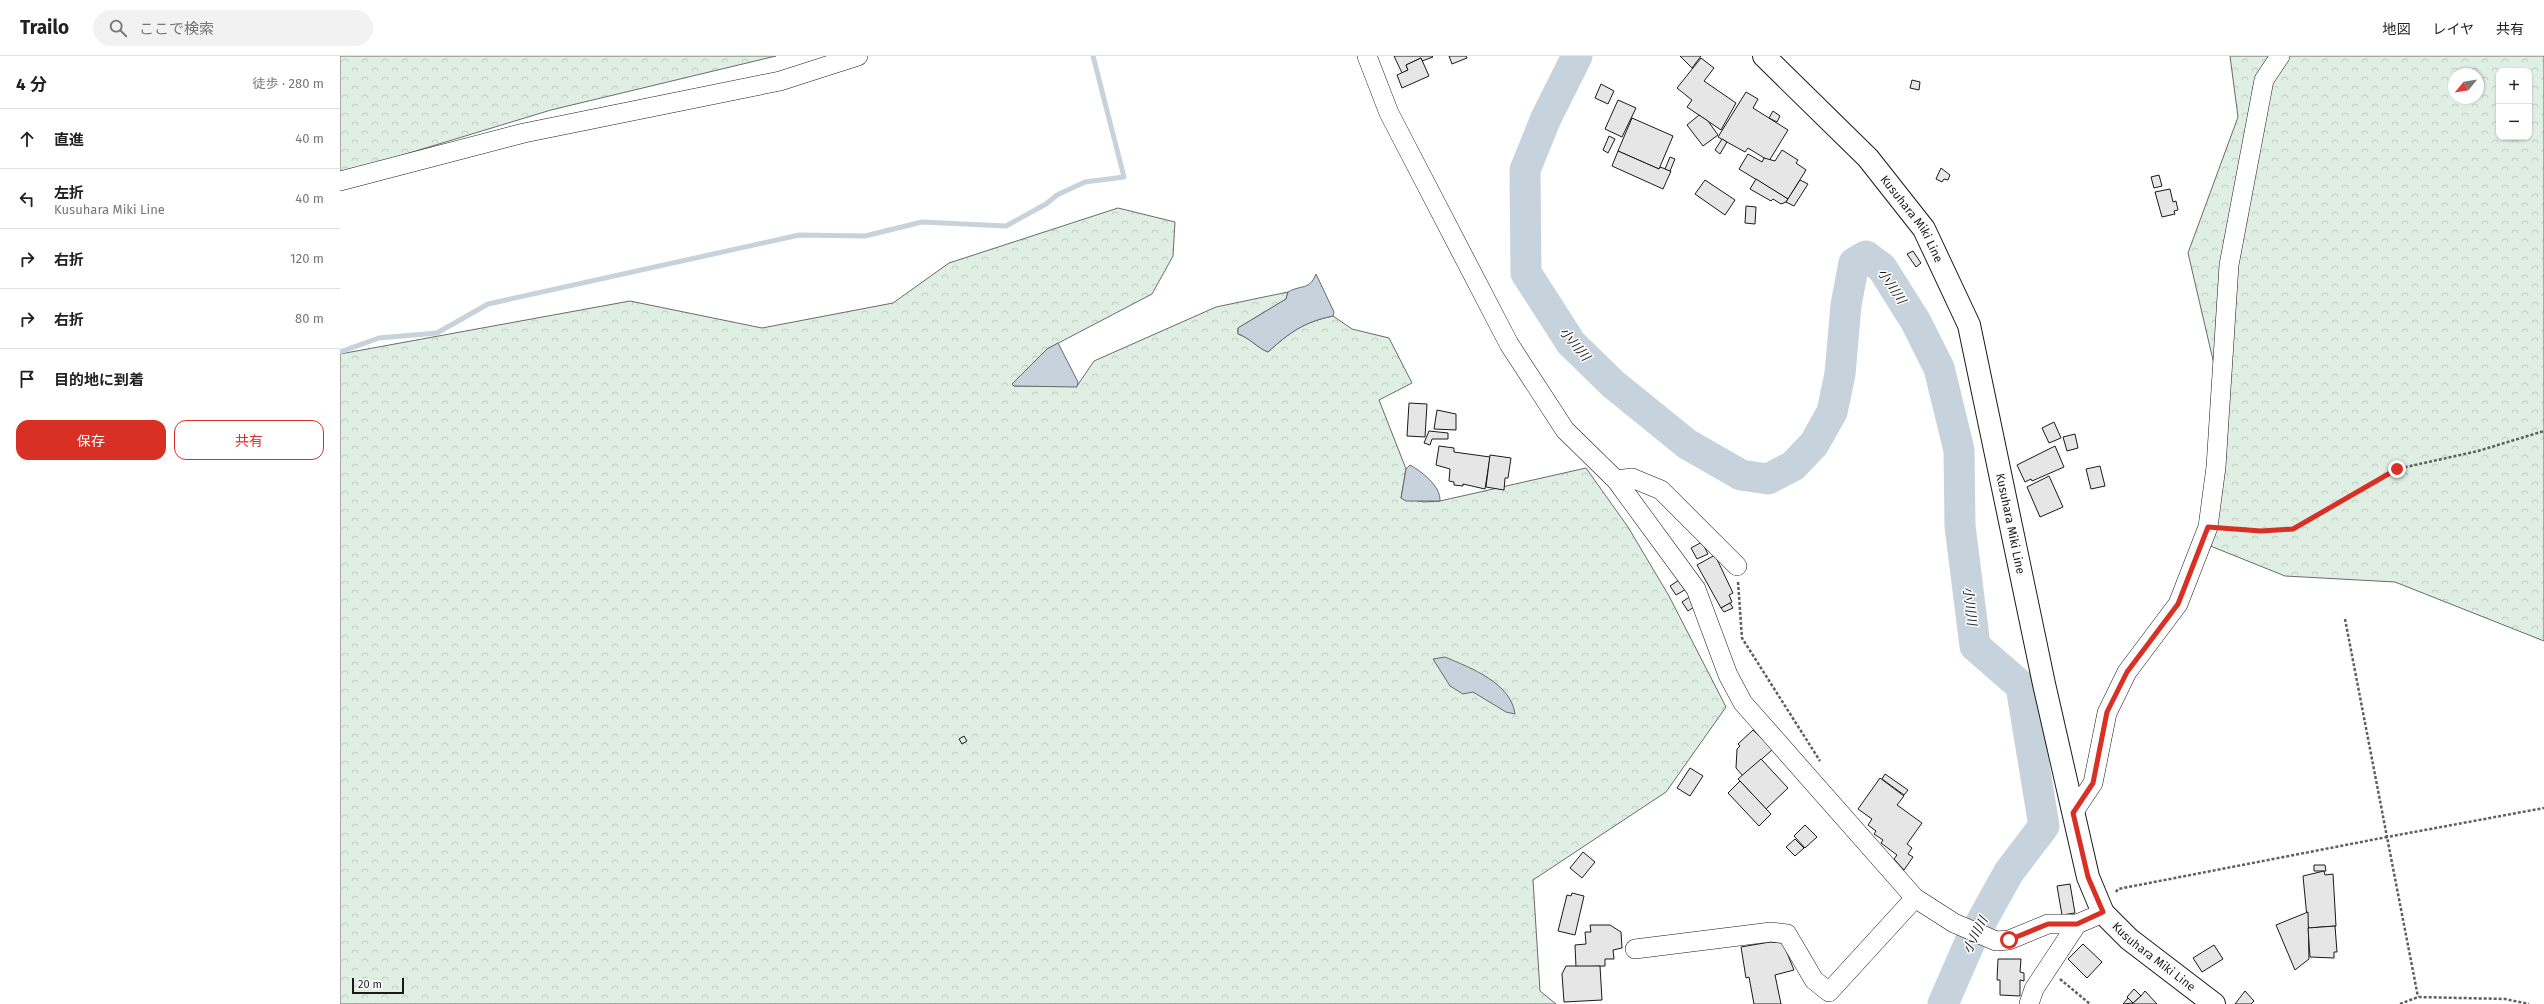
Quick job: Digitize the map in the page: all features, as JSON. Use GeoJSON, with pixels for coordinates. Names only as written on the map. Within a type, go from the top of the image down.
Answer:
{"type":"FeatureCollection","features":[{"type":"Feature","properties":{"kind":"main road","name":"Kusuhara Miki Line"},"geometry":{"type":"LineString","coordinates":[[1764,56],[1868,158],[1924,229],[1969,325],[2044,684],[2088,877],[2103,912],[2128,939],[2214,1004]]}},
{"type":"Feature","properties":{"kind":"street"},"geometry":{"type":"LineString","coordinates":[[340,181],[524,133],[780,81],[858,56]]}},
{"type":"Feature","properties":{"kind":"street"},"geometry":{"type":"LineString","coordinates":[[1367,56],[1390,113],[1509,344],[1565,430],[1616,480],[1696,589],[1728,675],[1743,703],[1915,898],[1954,923],[1996,941],[2009,940],[2048,924],[2077,924],[2103,912]]}},
{"type":"Feature","properties":{"kind":"street"},"geometry":{"type":"LineString","coordinates":[[2073,813],[2093,783],[2107,712],[2127,672],[2178,604],[2208,527],[2216,467],[2229,265],[2264,80],[2280,56]]}},
{"type":"Feature","properties":{"kind":"street"},"geometry":{"type":"LineString","coordinates":[[1616,480],[1632,478],[1661,490],[1737,566]]}},
{"type":"Feature","properties":{"kind":"street"},"geometry":{"type":"LineString","coordinates":[[1635,949],[1771,932],[1787,934],[1814,980],[1829,992],[1915,898]]}},
{"type":"Feature","properties":{"kind":"street"},"geometry":{"type":"LineString","coordinates":[[2029,1004],[2034,989],[2077,924]]}},
{"type":"Feature","properties":{"kind":"path"},"geometry":{"type":"LineString","coordinates":[[2208,527],[2261,531],[2293,529],[2397,469],[2478,451],[2544,431]]}},
{"type":"Feature","properties":{"kind":"path"},"geometry":{"type":"LineString","coordinates":[[1737,566],[1742,638],[1824,766]]}},
{"type":"Feature","properties":{"kind":"path"},"geometry":{"type":"LineString","coordinates":[[2345,620],[2418,997]]}},
{"type":"Feature","properties":{"kind":"path"},"geometry":{"type":"LineString","coordinates":[[2103,912],[2118,889],[2544,808]]}},
{"type":"Feature","properties":{"kind":"path"},"geometry":{"type":"LineString","coordinates":[[2047,969],[2090,1004]]}},
{"type":"Feature","properties":{"kind":"path"},"geometry":{"type":"LineString","coordinates":[[2400,1004],[2418,997],[2505,1000],[2529,1004]]}},
{"type":"Feature","properties":{"kind":"green space"},"geometry":{"type":"Polygon","coordinates":[[[340,56],[776,56],[551,110],[340,174],[340,56]]]}},
{"type":"Feature","properties":{"kind":"green space"},"geometry":{"type":"Polygon","coordinates":[[[2230,56],[2544,56],[2544,641],[2395,582],[2285,576],[2198,541],[2220,390],[2188,253],[2238,117],[2230,56]]]}},
{"type":"Feature","properties":{"kind":"green space"},"geometry":{"type":"Polygon","coordinates":[[[1118,208],[1175,222],[1173,256],[1152,294],[1047,349],[1014,386],[1077,386],[1094,361],[1216,307],[1288,292],[1286,299],[1238,328],[1238,334],[1268,352],[1291,333],[1305,325],[1333,316],[1352,329],[1389,338],[1412,383],[1379,400],[1406,469],[1401,498],[1424,502],[1440,501],[1586,468],[1628,527],[1669,596],[1726,707],[1666,792],[1533,880],[1540,991],[1556,1004],[340,1004],[340,354],[630,301],[762,328],[893,303],[949,263],[1118,208]]]}},
{"type":"Feature","properties":{"kind":"shaded area"},"geometry":{"type":"Polygon","coordinates":[[[1316,274],[1334,312],[1333,316],[1305,325],[1291,333],[1268,352],[1238,334],[1238,328],[1286,299],[1288,292],[1311,283],[1316,274]]]}},
{"type":"Feature","properties":{"kind":"shaded area"},"geometry":{"type":"Polygon","coordinates":[[[1058,343],[1078,382],[1077,387],[1014,386],[1012,384],[1047,349],[1058,343]]]}},
{"type":"Feature","properties":{"kind":"shaded area"},"geometry":{"type":"Polygon","coordinates":[[[1410,465],[1430,480],[1437,490],[1440,501],[1406,501],[1401,498],[1406,469],[1410,465]]]}},
{"type":"Feature","properties":{"kind":"shaded area"},"geometry":{"type":"Polygon","coordinates":[[[1445,657],[1478,672],[1498,685],[1512,703],[1515,714],[1506,712],[1473,692],[1463,694],[1450,686],[1433,659],[1445,657]]]}},
{"type":"Feature","properties":{"kind":"building"},"geometry":{"type":"Polygon","coordinates":[[[1394,56],[1433,57],[1422,61],[1421,58],[1406,65],[1408,70],[1402,73],[1394,56]]]}},
{"type":"Feature","properties":{"kind":"building"},"geometry":{"type":"Polygon","coordinates":[[[1449,56],[1466,56],[1467,58],[1452,64],[1449,56]]]}},
{"type":"Feature","properties":{"kind":"building"},"geometry":{"type":"Polygon","coordinates":[[[1680,56],[1701,56],[1692,68],[1680,56]]]}},
{"type":"Feature","properties":{"kind":"building"},"geometry":{"type":"Polygon","coordinates":[[[1421,58],[1429,76],[1402,88],[1397,75],[1408,70],[1406,65],[1421,58]]]}},
{"type":"Feature","properties":{"kind":"building"},"geometry":{"type":"Polygon","coordinates":[[[1701,58],[1714,68],[1704,81],[1736,103],[1721,130],[1687,107],[1692,100],[1677,88],[1701,58]]]}},
{"type":"Feature","properties":{"kind":"building"},"geometry":{"type":"Polygon","coordinates":[[[1912,80],[1920,82],[1919,90],[1910,88],[1912,80]]]}},
{"type":"Feature","properties":{"kind":"building"},"geometry":{"type":"Polygon","coordinates":[[[1601,84],[1614,91],[1608,104],[1595,98],[1601,84]]]}},
{"type":"Feature","properties":{"kind":"building"},"geometry":{"type":"Polygon","coordinates":[[[1746,92],[1758,99],[1753,108],[1788,130],[1769,161],[1748,148],[1745,152],[1718,137],[1746,92]]]}},
{"type":"Feature","properties":{"kind":"building"},"geometry":{"type":"Polygon","coordinates":[[[1618,100],[1636,108],[1622,137],[1605,129],[1618,100]]]}},
{"type":"Feature","properties":{"kind":"building"},"geometry":{"type":"Polygon","coordinates":[[[1773,111],[1780,116],[1777,122],[1769,118],[1773,111]]]}},
{"type":"Feature","properties":{"kind":"building"},"geometry":{"type":"Polygon","coordinates":[[[1699,115],[1708,121],[1718,135],[1703,146],[1687,125],[1699,115]]]}},
{"type":"Feature","properties":{"kind":"building"},"geometry":{"type":"Polygon","coordinates":[[[1632,118],[1673,136],[1659,169],[1618,151],[1632,118]]]}},
{"type":"Feature","properties":{"kind":"building"},"geometry":{"type":"Polygon","coordinates":[[[1609,136],[1615,139],[1608,153],[1603,150],[1609,136]]]}},
{"type":"Feature","properties":{"kind":"building"},"geometry":{"type":"Polygon","coordinates":[[[1722,139],[1727,142],[1720,154],[1715,150],[1722,139]]]}},
{"type":"Feature","properties":{"kind":"building"},"geometry":{"type":"Polygon","coordinates":[[[1782,150],[1798,160],[1796,163],[1806,170],[1788,199],[1739,169],[1748,154],[1762,162],[1764,158],[1775,161],[1782,150]]]}},
{"type":"Feature","properties":{"kind":"building"},"geometry":{"type":"Polygon","coordinates":[[[1618,151],[1659,169],[1660,167],[1671,171],[1663,189],[1612,166],[1618,151]]]}},
{"type":"Feature","properties":{"kind":"building"},"geometry":{"type":"Polygon","coordinates":[[[1670,157],[1675,159],[1670,171],[1665,169],[1670,157]]]}},
{"type":"Feature","properties":{"kind":"building"},"geometry":{"type":"Polygon","coordinates":[[[1941,168],[1950,175],[1948,180],[1944,179],[1942,182],[1936,179],[1941,168]]]}},
{"type":"Feature","properties":{"kind":"building"},"geometry":{"type":"Polygon","coordinates":[[[2159,175],[2162,186],[2154,188],[2151,177],[2159,175]]]}},
{"type":"Feature","properties":{"kind":"building"},"geometry":{"type":"Polygon","coordinates":[[[1756,179],[1788,199],[1786,202],[1781,204],[1773,199],[1771,201],[1750,189],[1756,179]]]}},
{"type":"Feature","properties":{"kind":"building"},"geometry":{"type":"Polygon","coordinates":[[[1705,180],[1735,200],[1725,215],[1695,194],[1705,180]]]}},
{"type":"Feature","properties":{"kind":"building"},"geometry":{"type":"Polygon","coordinates":[[[1800,180],[1808,184],[1794,206],[1786,202],[1800,180]]]}},
{"type":"Feature","properties":{"kind":"building"},"geometry":{"type":"Polygon","coordinates":[[[2170,189],[2173,202],[2176,201],[2178,210],[2174,211],[2175,214],[2162,217],[2155,192],[2170,189]]]}},
{"type":"Feature","properties":{"kind":"building"},"geometry":{"type":"Polygon","coordinates":[[[1746,206],[1756,207],[1755,224],[1745,223],[1746,206]]]}},
{"type":"Feature","properties":{"kind":"building"},"geometry":{"type":"Polygon","coordinates":[[[1913,251],[1921,263],[1916,267],[1907,254],[1913,251]]]}},
{"type":"Feature","properties":{"kind":"building"},"geometry":{"type":"Polygon","coordinates":[[[1409,403],[1427,404],[1425,437],[1407,436],[1409,403]]]}},
{"type":"Feature","properties":{"kind":"building"},"geometry":{"type":"Polygon","coordinates":[[[1437,410],[1456,414],[1456,430],[1434,429],[1437,410]]]}},
{"type":"Feature","properties":{"kind":"building"},"geometry":{"type":"Polygon","coordinates":[[[2054,422],[2061,438],[2049,443],[2042,428],[2054,422]]]}},
{"type":"Feature","properties":{"kind":"building"},"geometry":{"type":"Polygon","coordinates":[[[1429,431],[1448,433],[1448,439],[1432,439],[1430,445],[1424,443],[1429,431]]]}},
{"type":"Feature","properties":{"kind":"building"},"geometry":{"type":"Polygon","coordinates":[[[2075,434],[2078,448],[2067,451],[2063,437],[2075,434]]]}},
{"type":"Feature","properties":{"kind":"building"},"geometry":{"type":"Polygon","coordinates":[[[1439,446],[1454,448],[1454,452],[1490,457],[1485,489],[1463,484],[1463,486],[1454,485],[1454,482],[1449,481],[1450,469],[1436,465],[1439,446]]]}},
{"type":"Feature","properties":{"kind":"building"},"geometry":{"type":"Polygon","coordinates":[[[2055,446],[2064,467],[2032,481],[2031,479],[2025,482],[2017,465],[2055,446]]]}},
{"type":"Feature","properties":{"kind":"building"},"geometry":{"type":"Polygon","coordinates":[[[1490,455],[1511,458],[1508,478],[1505,478],[1504,490],[1486,487],[1490,455]]]}},
{"type":"Feature","properties":{"kind":"building"},"geometry":{"type":"Polygon","coordinates":[[[2100,466],[2105,486],[2091,489],[2086,469],[2100,466]]]}},
{"type":"Feature","properties":{"kind":"building"},"geometry":{"type":"Polygon","coordinates":[[[2049,476],[2063,507],[2040,517],[2027,487],[2049,476]]]}},
{"type":"Feature","properties":{"kind":"building"},"geometry":{"type":"Polygon","coordinates":[[[1702,542],[1708,554],[1697,559],[1691,548],[1702,542]]]}},
{"type":"Feature","properties":{"kind":"building"},"geometry":{"type":"Polygon","coordinates":[[[1715,555],[1733,593],[1729,595],[1732,602],[1721,608],[1697,565],[1715,555]]]}},
{"type":"Feature","properties":{"kind":"building"},"geometry":{"type":"Polygon","coordinates":[[[1682,578],[1688,588],[1676,595],[1670,586],[1682,578]]]}},
{"type":"Feature","properties":{"kind":"building"},"geometry":{"type":"Polygon","coordinates":[[[1691,596],[1697,605],[1688,611],[1682,602],[1691,596]]]}},
{"type":"Feature","properties":{"kind":"building"},"geometry":{"type":"Polygon","coordinates":[[[1730,603],[1733,608],[1724,612],[1721,608],[1730,603]]]}},
{"type":"Feature","properties":{"kind":"building"},"geometry":{"type":"Polygon","coordinates":[[[1753,730],[1773,749],[1743,776],[1736,768],[1737,749],[1740,746],[1738,744],[1753,730]]]}},
{"type":"Feature","properties":{"kind":"building"},"geometry":{"type":"Polygon","coordinates":[[[964,736],[967,741],[962,744],[959,739],[964,736]]]}},
{"type":"Feature","properties":{"kind":"building"},"geometry":{"type":"Polygon","coordinates":[[[1761,759],[1788,788],[1766,809],[1738,779],[1761,759]]]}},
{"type":"Feature","properties":{"kind":"building"},"geometry":{"type":"Polygon","coordinates":[[[1690,768],[1703,776],[1690,796],[1677,788],[1690,768]]]}},
{"type":"Feature","properties":{"kind":"building"},"geometry":{"type":"Polygon","coordinates":[[[1885,774],[1908,790],[1904,795],[1882,779],[1885,774]]]}},
{"type":"Feature","properties":{"kind":"building"},"geometry":{"type":"Polygon","coordinates":[[[1880,778],[1904,796],[1897,805],[1922,823],[1907,844],[1912,848],[1908,854],[1913,857],[1904,870],[1894,859],[1897,855],[1881,843],[1883,840],[1874,834],[1876,831],[1868,825],[1872,819],[1858,809],[1880,778]]]}},
{"type":"Feature","properties":{"kind":"building"},"geometry":{"type":"Polygon","coordinates":[[[1740,781],[1771,814],[1759,826],[1728,793],[1740,781]]]}},
{"type":"Feature","properties":{"kind":"building"},"geometry":{"type":"Polygon","coordinates":[[[1805,825],[1817,837],[1805,848],[1794,836],[1805,825]]]}},
{"type":"Feature","properties":{"kind":"building"},"geometry":{"type":"Polygon","coordinates":[[[1795,839],[1804,848],[1795,856],[1786,847],[1795,839]]]}},
{"type":"Feature","properties":{"kind":"building"},"geometry":{"type":"Polygon","coordinates":[[[1583,852],[1595,862],[1582,878],[1570,868],[1583,852]]]}},
{"type":"Feature","properties":{"kind":"building"},"geometry":{"type":"Polygon","coordinates":[[[2314,865],[2325,865],[2326,871],[2314,871],[2314,865]]]}},
{"type":"Feature","properties":{"kind":"building"},"geometry":{"type":"Polygon","coordinates":[[[2324,871],[2325,875],[2333,874],[2336,926],[2308,928],[2303,876],[2324,871]]]}},
{"type":"Feature","properties":{"kind":"building"},"geometry":{"type":"Polygon","coordinates":[[[2070,884],[2075,913],[2062,915],[2057,886],[2070,884]]]}},
{"type":"Feature","properties":{"kind":"building"},"geometry":{"type":"Polygon","coordinates":[[[1572,893],[1584,896],[1575,935],[1558,931],[1567,895],[1571,896],[1572,893]]]}},
{"type":"Feature","properties":{"kind":"building"},"geometry":{"type":"Polygon","coordinates":[[[2308,912],[2309,959],[2295,970],[2276,925],[2308,912]]]}},
{"type":"Feature","properties":{"kind":"building"},"geometry":{"type":"Polygon","coordinates":[[[1590,925],[1610,925],[1621,932],[1622,948],[1613,950],[1614,959],[1605,959],[1605,966],[1576,967],[1575,945],[1586,944],[1585,932],[1591,932],[1590,925]]]}},
{"type":"Feature","properties":{"kind":"building"},"geometry":{"type":"Polygon","coordinates":[[[2335,926],[2337,952],[2334,952],[2334,958],[2310,957],[2308,928],[2335,926]]]}},
{"type":"Feature","properties":{"kind":"building"},"geometry":{"type":"Polygon","coordinates":[[[1770,942],[1783,943],[1794,970],[1775,975],[1781,1004],[1754,1004],[1749,977],[1746,978],[1741,947],[1770,942]]]}},
{"type":"Feature","properties":{"kind":"building"},"geometry":{"type":"Polygon","coordinates":[[[2083,944],[2102,962],[2087,978],[2068,959],[2083,944]]]}},
{"type":"Feature","properties":{"kind":"building"},"geometry":{"type":"Polygon","coordinates":[[[2214,945],[2223,959],[2202,972],[2193,958],[2214,945]]]}},
{"type":"Feature","properties":{"kind":"building"},"geometry":{"type":"Polygon","coordinates":[[[1998,959],[2021,959],[2020,972],[2024,973],[2024,981],[2020,980],[2020,996],[2000,995],[2000,980],[1997,980],[1998,959]]]}},
{"type":"Feature","properties":{"kind":"building"},"geometry":{"type":"Polygon","coordinates":[[[1566,966],[1600,966],[1602,1000],[1564,1002],[1562,974],[1566,966]]]}},
{"type":"Feature","properties":{"kind":"building"},"geometry":{"type":"Polygon","coordinates":[[[2134,989],[2141,996],[2133,1003],[2127,997],[2134,989]]]}},
{"type":"Feature","properties":{"kind":"building"},"geometry":{"type":"Polygon","coordinates":[[[2145,991],[2157,1004],[2132,1004],[2141,996],[2145,991]]]}},
{"type":"Feature","properties":{"kind":"building"},"geometry":{"type":"Polygon","coordinates":[[[2245,991],[2254,1001],[2251,1004],[2235,1004],[2245,991]]]}},
{"type":"Feature","properties":{"kind":"building"},"geometry":{"type":"Polygon","coordinates":[[[2128,998],[2133,1003],[2123,1004],[2128,998]]]}},
{"type":"Feature","properties":{"kind":"waterway"},"geometry":{"type":"LineString","coordinates":[[340,352],[379,338],[437,333],[488,304],[799,235],[865,236],[922,222],[1006,226],[1046,204],[1057,195],[1085,182],[1124,177],[1093,56]]}},
{"type":"Feature","properties":{"kind":"waterway","name":"小川川"},"geometry":{"type":"LineString","coordinates":[[1577,56],[1546,118],[1525,170],[1526,273],[1571,343],[1613,384],[1687,444],[1741,475],[1768,479],[1793,466],[1814,444],[1832,412],[1840,374],[1846,305],[1854,263],[1866,256],[1882,268],[1916,322],[1939,368],[1959,450],[1960,526],[1975,646],[2021,686],[2044,826],[2009,872],[1970,942],[1943,1004]]}},
{"type":"Feature","properties":{"kind":"route"},"geometry":{"type":"LineString","coordinates":[[2009,940],[2048,924],[2077,924],[2103,912],[2088,877],[2073,813],[2093,783],[2107,712],[2127,672],[2178,604],[2208,527],[2261,531],[2293,529],[2397,469]]}}]}
